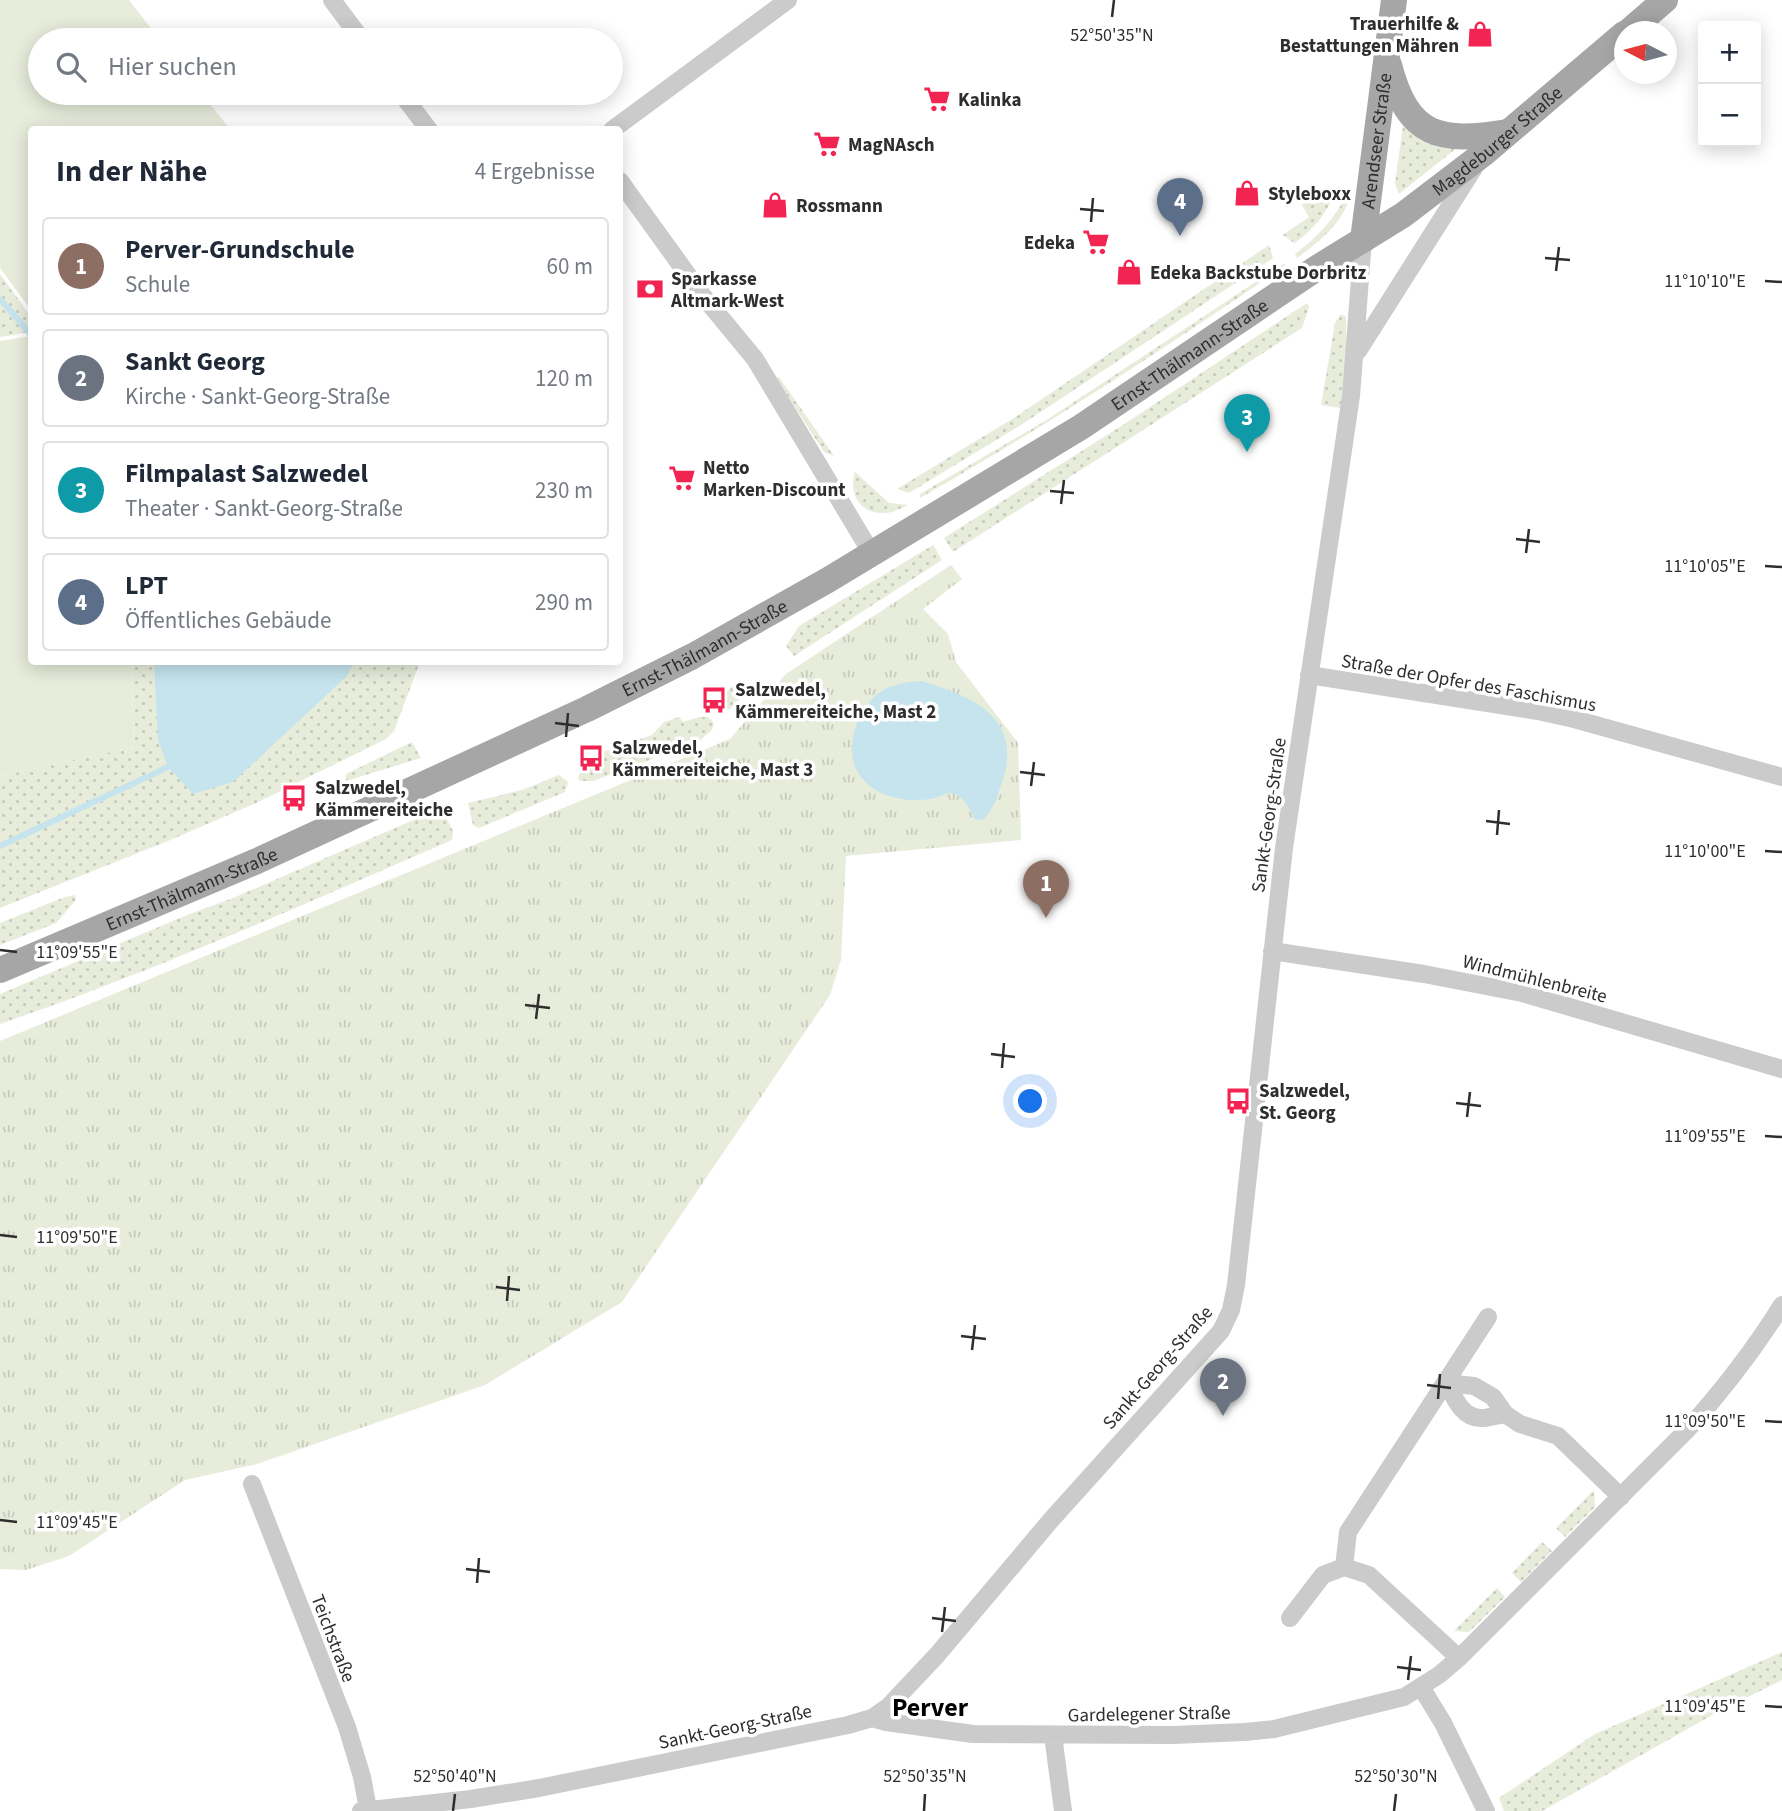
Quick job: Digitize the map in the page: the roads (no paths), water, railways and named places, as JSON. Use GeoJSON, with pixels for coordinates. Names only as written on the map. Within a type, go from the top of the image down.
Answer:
{"type":"FeatureCollection","features":[{"type":"Feature","properties":{"kind":"main road","name":"Arendseer Straße"},"geometry":{"type":"LineString","coordinates":[[1363,240],[1394,0]]}},
{"type":"Feature","properties":{"kind":"main road","name":"Magdeburger Straße"},"geometry":{"type":"LineString","coordinates":[[1640,21],[1665,0]]}},
{"type":"Feature","properties":{"kind":"main road","name":"Magdeburger Straße"},"geometry":{"type":"LineString","coordinates":[[1363,240],[1403,215],[1483,154],[1614,43]]}},
{"type":"Feature","properties":{"kind":"main road"},"geometry":{"type":"LineString","coordinates":[[1386,57],[1394,85],[1406,110],[1427,129],[1454,137],[1508,132]]}},
{"type":"Feature","properties":{"kind":"main road","name":"Ernst-Thälmann-Straße"},"geometry":{"type":"LineString","coordinates":[[0,970],[257,861],[597,704],[693,656],[872,554],[1082,427],[1317,268],[1363,240]]}},
{"type":"Feature","properties":{"kind":"street"},"geometry":{"type":"LineString","coordinates":[[332,0],[353,28]]}},
{"type":"Feature","properties":{"kind":"street"},"geometry":{"type":"LineString","coordinates":[[617,126],[788,0]]}},
{"type":"Feature","properties":{"kind":"street"},"geometry":{"type":"LineString","coordinates":[[410,105],[426,126]]}},
{"type":"Feature","properties":{"kind":"street","name":"Sankt-Georg-Straße"},"geometry":{"type":"LineString","coordinates":[[1356,354],[1483,154]]}},
{"type":"Feature","properties":{"kind":"street"},"geometry":{"type":"LineString","coordinates":[[623,184],[704,296],[755,359],[872,554]]}},
{"type":"Feature","properties":{"kind":"street","name":"Sankt-Georg-Straße"},"geometry":{"type":"LineString","coordinates":[[364,1810],[471,1799],[539,1787],[872,1718],[889,1706],[937,1655],[1051,1520],[1210,1343],[1227,1320],[1236,1285],[1284,848],[1349,417],[1363,240]]}},
{"type":"Feature","properties":{"kind":"street","name":"Straße der Opfer des Faschismus"},"geometry":{"type":"LineString","coordinates":[[1309,675],[1574,719],[1782,777]]}},
{"type":"Feature","properties":{"kind":"street","name":"Windmühlenbreite"},"geometry":{"type":"LineString","coordinates":[[1272,951],[1411,972],[1522,993],[1782,1069]]}},
{"type":"Feature","properties":{"kind":"street","name":"Gardelegener Straße"},"geometry":{"type":"LineString","coordinates":[[872,1718],[972,1734],[1217,1735],[1255,1731],[1404,1697],[1422,1687],[1459,1658],[1621,1497],[1720,1394],[1782,1305]]}},
{"type":"Feature","properties":{"kind":"street"},"geometry":{"type":"LineString","coordinates":[[1343,1567],[1348,1532],[1488,1318]]}},
{"type":"Feature","properties":{"kind":"street"},"geometry":{"type":"LineString","coordinates":[[1447,1383],[1474,1386],[1483,1390],[1493,1397],[1505,1414],[1520,1424],[1558,1436],[1621,1497]]}},
{"type":"Feature","properties":{"kind":"street"},"geometry":{"type":"LineString","coordinates":[[1447,1383],[1465,1413],[1473,1418],[1505,1414]]}},
{"type":"Feature","properties":{"kind":"street","name":"Teichstraße"},"geometry":{"type":"LineString","coordinates":[[252,1485],[346,1727],[362,1777],[364,1810]]}},
{"type":"Feature","properties":{"kind":"street"},"geometry":{"type":"LineString","coordinates":[[1290,1618],[1323,1575],[1343,1567],[1369,1575],[1459,1658]]}},
{"type":"Feature","properties":{"kind":"street"},"geometry":{"type":"LineString","coordinates":[[1422,1687],[1449,1734],[1486,1811]]}},
{"type":"Feature","properties":{"kind":"street"},"geometry":{"type":"LineString","coordinates":[[1053,1735],[1063,1811]]}},
{"type":"Feature","properties":{"kind":"water"},"geometry":{"type":"Polygon","coordinates":[[[154,665],[352,665],[347,676],[233,782],[193,794],[168,767],[158,740],[154,665]]]}},
{"type":"Feature","properties":{"kind":"water"},"geometry":{"type":"Polygon","coordinates":[[[921,681],[959,694],[975,703],[989,713],[1000,726],[1006,741],[1007,760],[997,798],[983,820],[975,819],[964,801],[952,793],[935,798],[908,800],[882,793],[861,778],[855,766],[853,739],[867,705],[877,694],[889,687],[921,681]]]}},
{"type":"Feature","properties":{"kind":"waterway"},"geometry":{"type":"LineString","coordinates":[[0,299],[28,331]]}},
{"type":"Feature","properties":{"kind":"waterway"},"geometry":{"type":"LineString","coordinates":[[0,846],[168,767]]}},
{"type":"Feature","properties":{"kind":"place","name":"Trauerhilfe & Bestattungen Mähren"},"geometry":{"type":"Point","coordinates":[1480,34]}},
{"type":"Feature","properties":{"kind":"place","name":"Kalinka"},"geometry":{"type":"Point","coordinates":[937,99]}},
{"type":"Feature","properties":{"kind":"place","name":"MagNAsch"},"geometry":{"type":"Point","coordinates":[827,144]}},
{"type":"Feature","properties":{"kind":"place","name":"Styleboxx"},"geometry":{"type":"Point","coordinates":[1247,193]}},
{"type":"Feature","properties":{"kind":"place","name":"Rossmann"},"geometry":{"type":"Point","coordinates":[775,205]}},
{"type":"Feature","properties":{"kind":"place","name":"LPT"},"geometry":{"type":"Point","coordinates":[1180,236]}},
{"type":"Feature","properties":{"kind":"place","name":"Edeka"},"geometry":{"type":"Point","coordinates":[1096,242]}},
{"type":"Feature","properties":{"kind":"place","name":"Edeka Backstube Dorbritz"},"geometry":{"type":"Point","coordinates":[1129,272]}},
{"type":"Feature","properties":{"kind":"place","name":"Sparkasse Altmark-West"},"geometry":{"type":"Point","coordinates":[650,289]}},
{"type":"Feature","properties":{"kind":"place","name":"Filmpalast Salzwedel"},"geometry":{"type":"Point","coordinates":[1247,452]}},
{"type":"Feature","properties":{"kind":"place","name":"Netto Marken-Discount"},"geometry":{"type":"Point","coordinates":[682,478]}},
{"type":"Feature","properties":{"kind":"place","name":"Salzwedel, Kämmereiteiche, Mast 2"},"geometry":{"type":"Point","coordinates":[714,700]}},
{"type":"Feature","properties":{"kind":"place","name":"Salzwedel, Kämmereiteiche, Mast 3"},"geometry":{"type":"Point","coordinates":[591,758]}},
{"type":"Feature","properties":{"kind":"place","name":"Salzwedel, Kämmereiteiche"},"geometry":{"type":"Point","coordinates":[294,798]}},
{"type":"Feature","properties":{"kind":"place","name":"Perver-Grundschule"},"geometry":{"type":"Point","coordinates":[1046,918]}},
{"type":"Feature","properties":{"kind":"place","name":"Salzwedel, St. Georg"},"geometry":{"type":"Point","coordinates":[1238,1101]}},
{"type":"Feature","properties":{"kind":"place","name":"Sankt Georg"},"geometry":{"type":"Point","coordinates":[1223,1416]}},
{"type":"Feature","properties":{"kind":"district","name":"Perver"},"geometry":{"type":"Point","coordinates":[930,1707]}}]}
